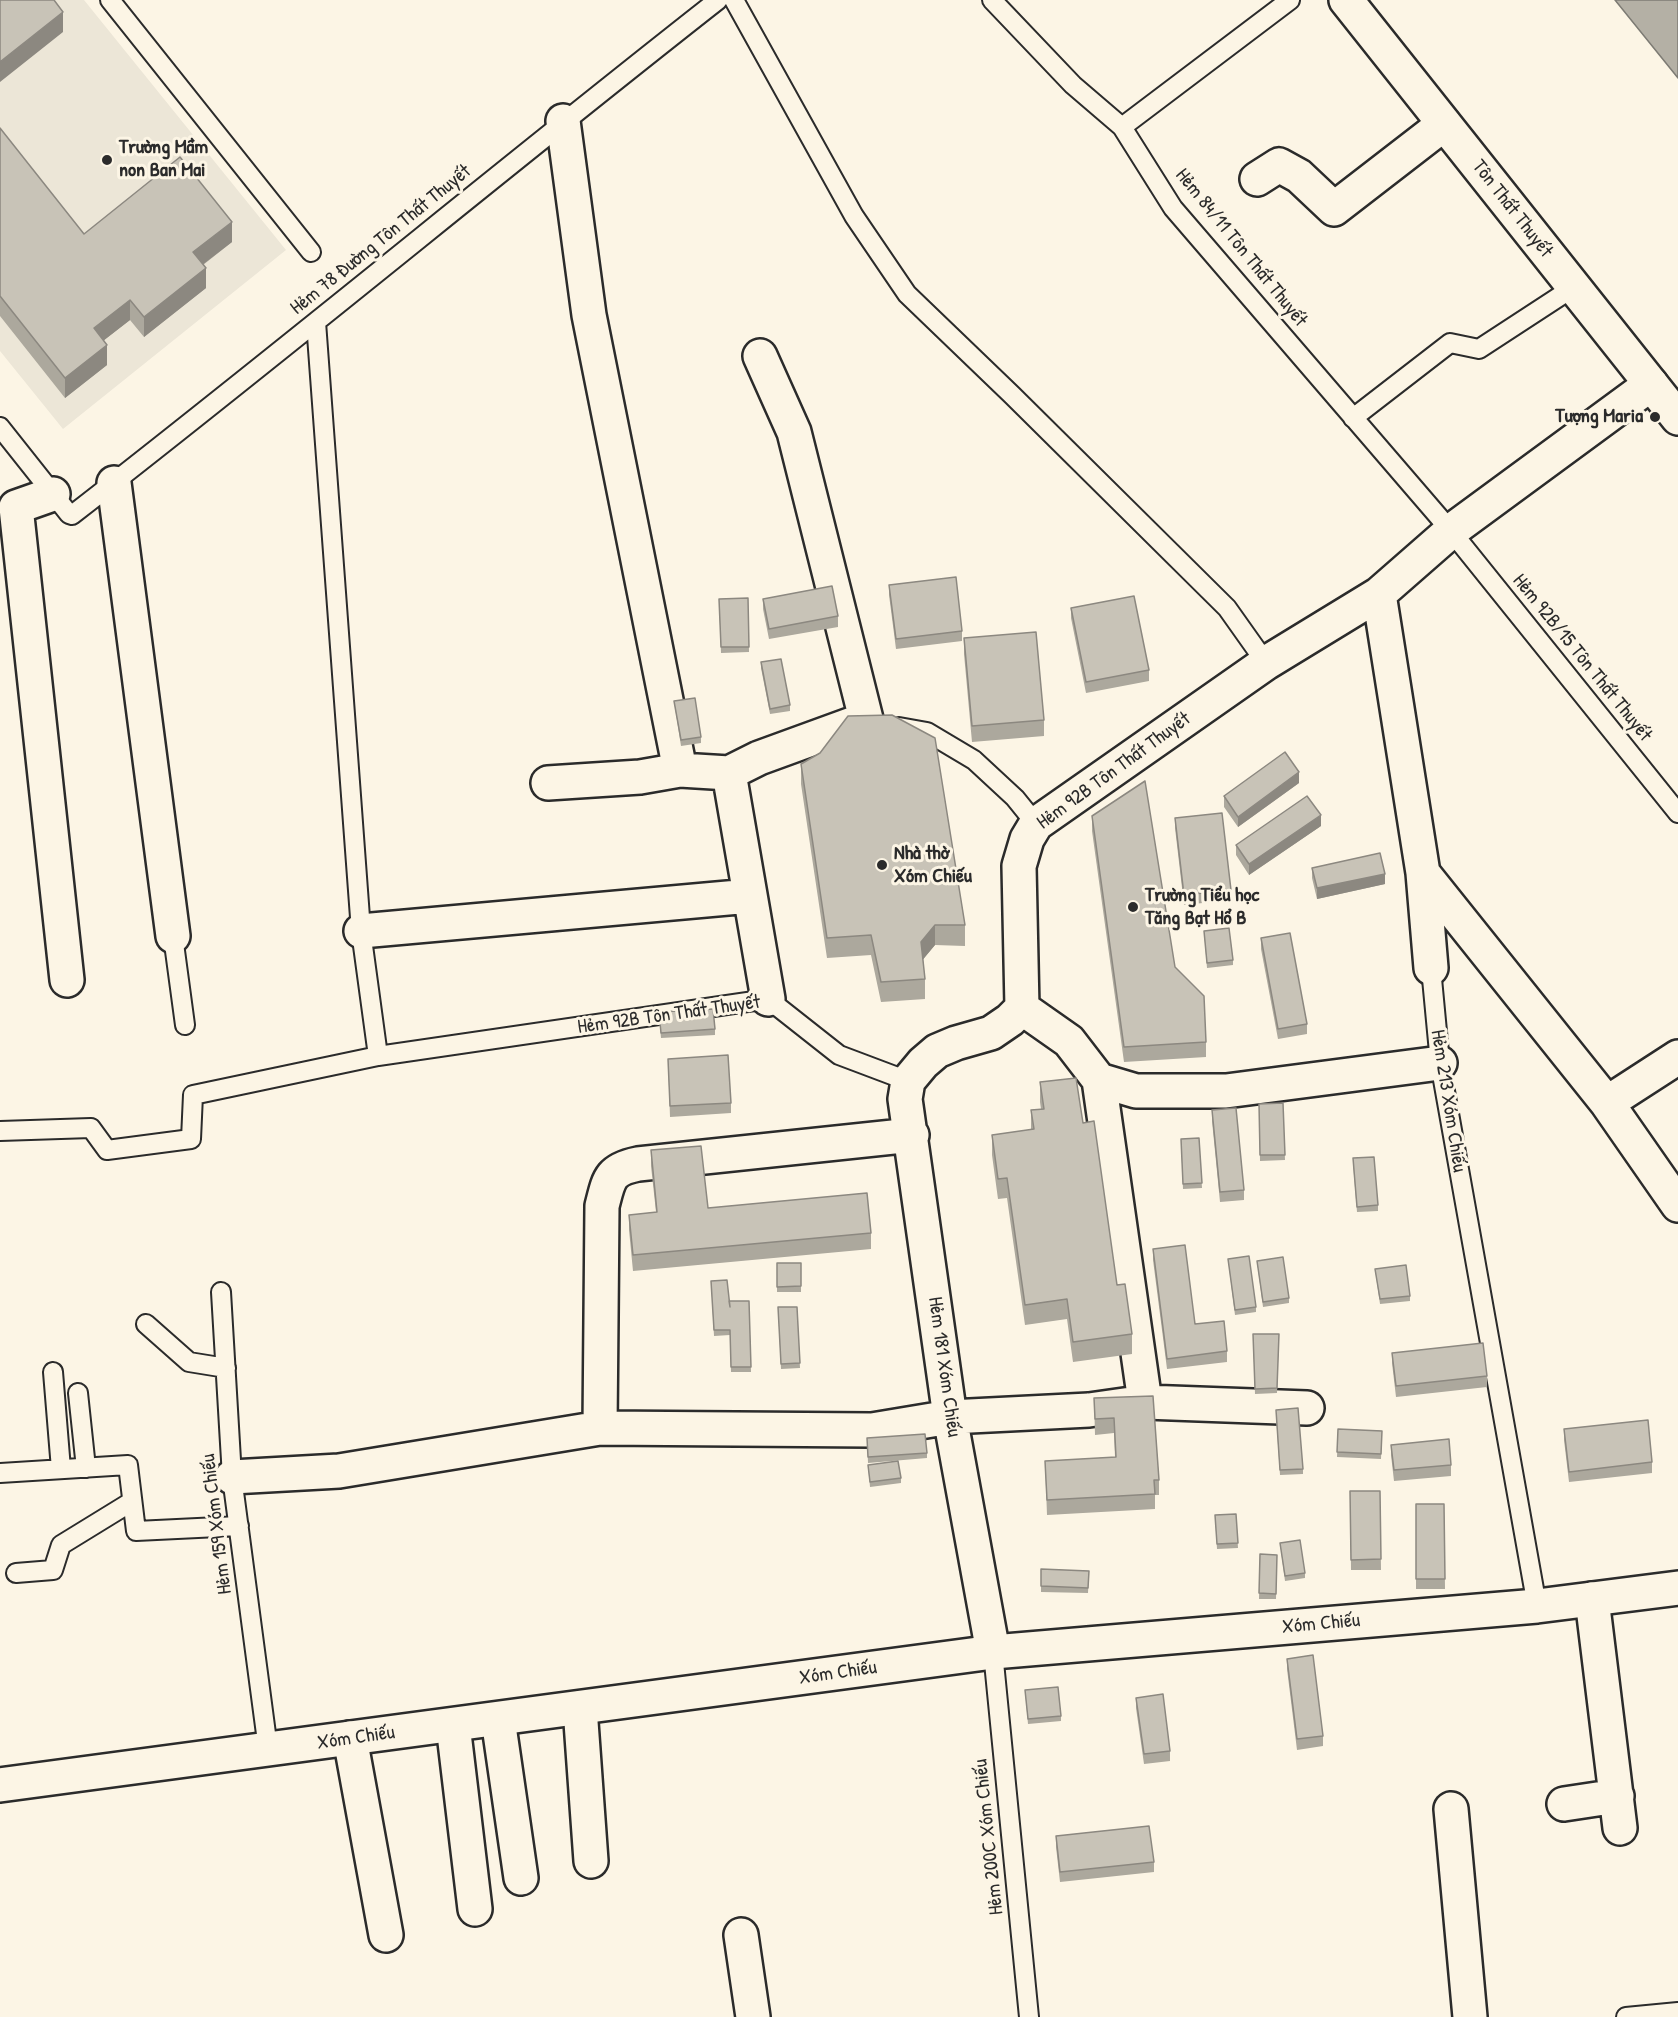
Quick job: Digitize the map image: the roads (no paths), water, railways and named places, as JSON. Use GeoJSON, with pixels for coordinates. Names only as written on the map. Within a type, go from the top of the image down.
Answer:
{"type":"FeatureCollection","features":[{"type":"Feature","properties":{"kind":"street","name":"Tôn Thất Thuyết"},"geometry":{"type":"LineString","coordinates":[[1346,0],[1678,418]]}},
{"type":"Feature","properties":{"kind":"street"},"geometry":{"type":"LineString","coordinates":[[563,121],[589,315],[680,770]]}},
{"type":"Feature","properties":{"kind":"street"},"geometry":{"type":"LineString","coordinates":[[1257,179],[1280,165],[1299,176],[1334,209],[1444,124]]}},
{"type":"Feature","properties":{"kind":"street"},"geometry":{"type":"LineString","coordinates":[[548,783],[640,777],[680,770],[729,773],[759,758],[866,719],[794,432],[760,356]]}},
{"type":"Feature","properties":{"kind":"street","name":"Hẻm 92B Tôn Thất Thuyết"},"geometry":{"type":"LineString","coordinates":[[1022,1008],[1019,866],[1027,839],[1036,824],[1266,663],[1379,594],[1450,531],[1651,384]]}},
{"type":"Feature","properties":{"kind":"street"},"geometry":{"type":"LineString","coordinates":[[114,483],[173,936]]}},
{"type":"Feature","properties":{"kind":"street"},"geometry":{"type":"LineString","coordinates":[[63,504],[16,507],[67,980]]}},
{"type":"Feature","properties":{"kind":"street","name":"Hẻm 213 Xóm Chiếu"},"geometry":{"type":"LineString","coordinates":[[1379,594],[1423,873],[1431,968]]}},
{"type":"Feature","properties":{"kind":"street"},"geometry":{"type":"LineString","coordinates":[[729,773],[768,999]]}},
{"type":"Feature","properties":{"kind":"street"},"geometry":{"type":"LineString","coordinates":[[1423,873],[1606,1103],[1678,1205]]}},
{"type":"Feature","properties":{"kind":"street"},"geometry":{"type":"LineString","coordinates":[[361,931],[750,896]]}},
{"type":"Feature","properties":{"kind":"street"},"geometry":{"type":"LineString","coordinates":[[908,1080],[938,1051],[956,1043],[990,1034],[1022,1008],[1069,1041],[1099,1080],[1145,1402]]}},
{"type":"Feature","properties":{"kind":"street"},"geometry":{"type":"LineString","coordinates":[[1606,1103],[1678,1057]]}},
{"type":"Feature","properties":{"kind":"street"},"geometry":{"type":"LineString","coordinates":[[1099,1080],[1136,1091],[1226,1091],[1440,1063]]}},
{"type":"Feature","properties":{"kind":"street","name":"Hẻm 181 Xóm Chiếu"},"geometry":{"type":"LineString","coordinates":[[908,1080],[905,1099],[950,1417],[993,1652]]}},
{"type":"Feature","properties":{"kind":"street"},"geometry":{"type":"LineString","coordinates":[[600,1428],[602,1206],[608,1184],[615,1173],[622,1167],[638,1164],[912,1136]]}},
{"type":"Feature","properties":{"kind":"street"},"geometry":{"type":"LineString","coordinates":[[232,1477],[339,1471],[600,1428],[872,1430],[950,1417],[1089,1410],[1145,1402],[1307,1408]]}},
{"type":"Feature","properties":{"kind":"street","name":"Xóm Chiếu"},"geometry":{"type":"LineString","coordinates":[[0,1785],[993,1652],[1537,1606],[1592,1599],[1677,1595]]}},
{"type":"Feature","properties":{"kind":"street"},"geometry":{"type":"LineString","coordinates":[[1592,1599],[1620,1828]]}},
{"type":"Feature","properties":{"kind":"street"},"geometry":{"type":"LineString","coordinates":[[580,1708],[591,1861]]}},
{"type":"Feature","properties":{"kind":"street"},"geometry":{"type":"LineString","coordinates":[[498,1719],[521,1878]]}},
{"type":"Feature","properties":{"kind":"street"},"geometry":{"type":"LineString","coordinates":[[453,1725],[475,1909]]}},
{"type":"Feature","properties":{"kind":"street"},"geometry":{"type":"LineString","coordinates":[[350,1738],[387,1935]]}},
{"type":"Feature","properties":{"kind":"street"},"geometry":{"type":"LineString","coordinates":[[1564,1804],[1617,1796]]}},
{"type":"Feature","properties":{"kind":"street"},"geometry":{"type":"LineString","coordinates":[[1451,1809],[1470,2017]]}},
{"type":"Feature","properties":{"kind":"street"},"geometry":{"type":"LineString","coordinates":[[741,1935],[753,2017]]}},
{"type":"Feature","properties":{"kind":"lane"},"geometry":{"type":"LineString","coordinates":[[110,0],[311,252]]}},
{"type":"Feature","properties":{"kind":"lane","name":"Hẻm 78 Đường Tôn Thất Thuyết"},"geometry":{"type":"LineString","coordinates":[[63,504],[114,483],[563,121],[718,0]]}},
{"type":"Feature","properties":{"kind":"lane"},"geometry":{"type":"LineString","coordinates":[[734,0],[854,216],[907,294],[1012,394],[1227,608],[1266,663]]}},
{"type":"Feature","properties":{"kind":"lane","name":"Hẻm 84/11 Tôn Thất Thuyết"},"geometry":{"type":"LineString","coordinates":[[992,0],[1073,85],[1122,127],[1173,208],[1450,531]]}},
{"type":"Feature","properties":{"kind":"lane"},"geometry":{"type":"LineString","coordinates":[[1122,127],[1290,0]]}},
{"type":"Feature","properties":{"kind":"lane"},"geometry":{"type":"LineString","coordinates":[[1353,418],[1450,343],[1479,349],[1574,287]]}},
{"type":"Feature","properties":{"kind":"lane"},"geometry":{"type":"LineString","coordinates":[[316,321],[361,931],[378,1056]]}},
{"type":"Feature","properties":{"kind":"lane"},"geometry":{"type":"LineString","coordinates":[[0,428],[63,504]]}},
{"type":"Feature","properties":{"kind":"lane","name":"Hẻm 92B/15 Tôn Thất Thuyết"},"geometry":{"type":"LineString","coordinates":[[1450,531],[1678,813]]}},
{"type":"Feature","properties":{"kind":"lane"},"geometry":{"type":"LineString","coordinates":[[888,724],[927,732],[974,760],[1015,798],[1036,824]]}},
{"type":"Feature","properties":{"kind":"lane"},"geometry":{"type":"LineString","coordinates":[[173,936],[185,1024]]}},
{"type":"Feature","properties":{"kind":"lane","name":"Hẻm 213 Xóm Chiếu"},"geometry":{"type":"LineString","coordinates":[[1431,968],[1440,1063],[1537,1606]]}},
{"type":"Feature","properties":{"kind":"lane","name":"Hẻm 92B Tôn Thất Thuyết"},"geometry":{"type":"LineString","coordinates":[[0,1131],[91,1128],[107,1150],[192,1139],[193,1095],[378,1056],[768,999],[839,1055],[908,1080]]}},
{"type":"Feature","properties":{"kind":"lane","name":"Hẻm 159 Xóm Chiếu"},"geometry":{"type":"LineString","coordinates":[[221,1292],[232,1477],[268,1749]]}},
{"type":"Feature","properties":{"kind":"lane"},"geometry":{"type":"LineString","coordinates":[[146,1324],[189,1362],[226,1368]]}},
{"type":"Feature","properties":{"kind":"lane"},"geometry":{"type":"LineString","coordinates":[[53,1372],[61,1469]]}},
{"type":"Feature","properties":{"kind":"lane"},"geometry":{"type":"LineString","coordinates":[[78,1393],[86,1467]]}},
{"type":"Feature","properties":{"kind":"lane"},"geometry":{"type":"LineString","coordinates":[[0,1473],[128,1465],[136,1531],[239,1526]]}},
{"type":"Feature","properties":{"kind":"lane"},"geometry":{"type":"LineString","coordinates":[[16,1573],[53,1570],[61,1545],[131,1502]]}},
{"type":"Feature","properties":{"kind":"lane","name":"Hẻm 200C Xóm Chiếu"},"geometry":{"type":"LineString","coordinates":[[993,1652],[1029,2017]]}},
{"type":"Feature","properties":{"kind":"lane"},"geometry":{"type":"LineString","coordinates":[[1626,2017],[1678,2012]]}},
{"type":"Feature","properties":{"kind":"place","name":"Trường Mầm non Ban Mai"},"geometry":{"type":"Point","coordinates":[107,160]}},
{"type":"Feature","properties":{"kind":"place","name":"Tượng Maria"},"geometry":{"type":"Point","coordinates":[1655,417]}},
{"type":"Feature","properties":{"kind":"place","name":"Nhà thờ Xóm Chiếu"},"geometry":{"type":"Point","coordinates":[882,865]}},
{"type":"Feature","properties":{"kind":"place","name":"Trường Tiểu học Tăng Bạt Hổ B"},"geometry":{"type":"Point","coordinates":[1133,907]}}]}
